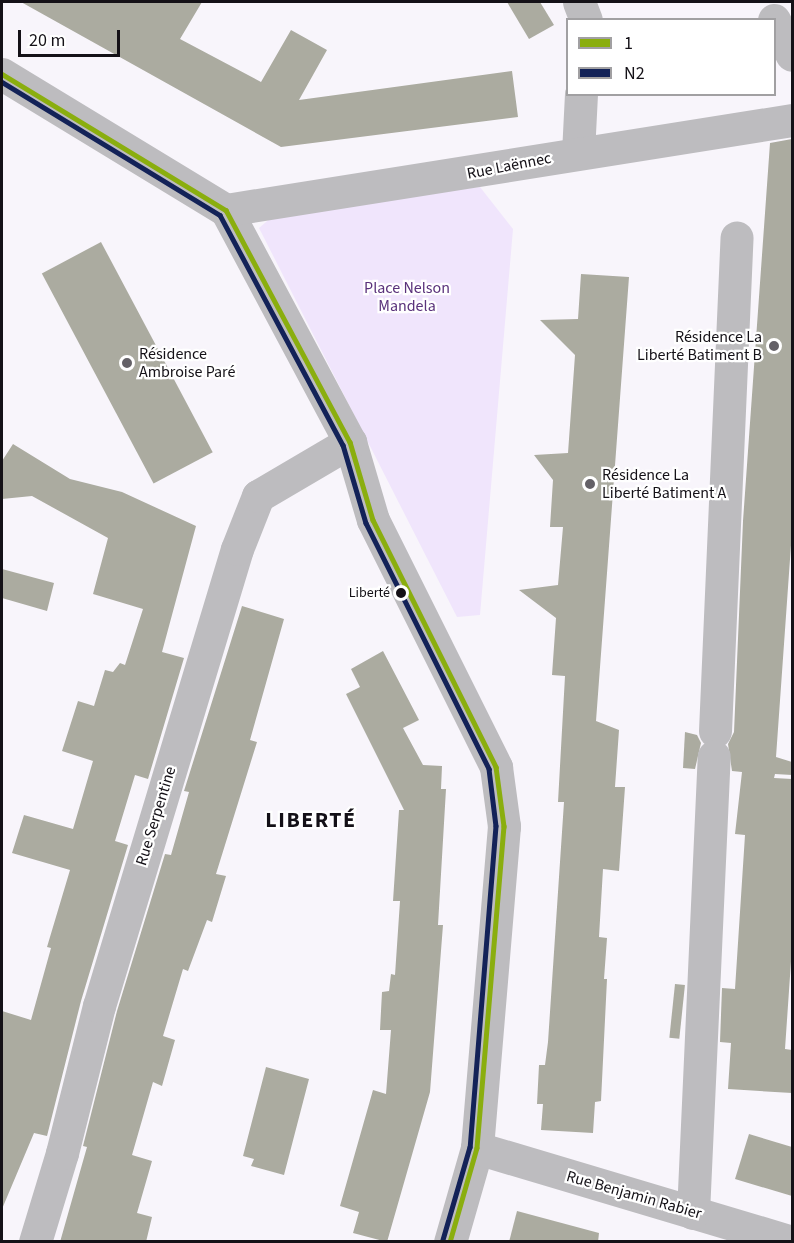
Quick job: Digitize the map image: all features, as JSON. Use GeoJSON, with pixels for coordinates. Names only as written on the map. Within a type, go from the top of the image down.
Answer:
{"type":"FeatureCollection","features":[{"type":"Feature","properties":{"kind":"street"},"geometry":{"type":"LineString","coordinates":[[579,2],[585,18]]}},
{"type":"Feature","properties":{"kind":"street"},"geometry":{"type":"LineString","coordinates":[[765,2],[773,18]]}},
{"type":"Feature","properties":{"kind":"street"},"geometry":{"type":"LineString","coordinates":[[776,24],[792,55]]}},
{"type":"Feature","properties":{"kind":"street"},"geometry":{"type":"LineString","coordinates":[[2,74],[226,210],[350,442],[373,520],[496,767],[504,826],[477,1148],[450,1242]]}},
{"type":"Feature","properties":{"kind":"street"},"geometry":{"type":"LineString","coordinates":[[578,153],[581,96]]}},
{"type":"Feature","properties":{"kind":"street","name":"Rue Laënnec"},"geometry":{"type":"LineString","coordinates":[[226,210],[792,120]]}},
{"type":"Feature","properties":{"kind":"street"},"geometry":{"type":"LineString","coordinates":[[693,1213],[737,237]]}},
{"type":"Feature","properties":{"kind":"street","name":"Rue Serpentine"},"geometry":{"type":"LineString","coordinates":[[35,1242],[62,1153],[99,1006],[237,549],[258,496],[350,442]]}},
{"type":"Feature","properties":{"kind":"street","name":"Rue Benjamin Rabier"},"geometry":{"type":"LineString","coordinates":[[477,1148],[792,1242]]}},
{"type":"Feature","properties":{"kind":"green space","name":"Place Nelson Mandela"},"geometry":{"type":"Polygon","coordinates":[[[480,187],[513,229],[480,615],[457,617],[259,228],[280,210],[480,187]]]}},
{"type":"Feature","properties":{"kind":"building"},"geometry":{"type":"Polygon","coordinates":[[[21,2],[202,2],[180,39],[261,82],[291,30],[327,50],[299,100],[512,71],[518,117],[281,147],[21,2]]]}},
{"type":"Feature","properties":{"kind":"building"},"geometry":{"type":"Polygon","coordinates":[[[507,2],[540,2],[554,25],[529,39],[507,2]]]}},
{"type":"Feature","properties":{"kind":"building"},"geometry":{"type":"Polygon","coordinates":[[[792,139],[792,531],[776,757],[792,762],[792,775],[775,774],[774,778],[792,779],[792,947],[785,1049],[792,1050],[792,1093],[728,1089],[731,1043],[720,1042],[722,988],[735,989],[745,835],[735,834],[742,772],[732,771],[728,744],[734,732],[743,521],[770,143],[792,139]]]}},
{"type":"Feature","properties":{"kind":"building","name":"Résidence Ambroise Paré"},"geometry":{"type":"Polygon","coordinates":[[[101,242],[213,452],[154,484],[42,273],[101,242]]]}},
{"type":"Feature","properties":{"kind":"building"},"geometry":{"type":"Polygon","coordinates":[[[581,274],[629,277],[596,721],[619,730],[615,787],[625,787],[619,871],[603,869],[599,937],[607,938],[604,979],[607,979],[601,1101],[595,1102],[593,1133],[541,1130],[543,1104],[537,1104],[539,1065],[545,1065],[548,1042],[564,802],[558,802],[565,676],[552,675],[556,618],[519,590],[558,585],[563,527],[550,527],[553,480],[534,455],[568,453],[575,355],[540,320],[578,319],[581,274]]]}},
{"type":"Feature","properties":{"kind":"building"},"geometry":{"type":"Polygon","coordinates":[[[13,444],[70,479],[122,492],[196,526],[162,652],[184,658],[148,779],[135,775],[115,841],[128,845],[81,1001],[47,1136],[34,1133],[2,1209],[2,1011],[31,1020],[51,948],[47,947],[70,870],[12,853],[24,815],[73,829],[93,761],[62,751],[78,701],[94,706],[105,670],[113,672],[120,663],[125,665],[143,609],[93,594],[108,538],[32,496],[2,499],[2,461],[13,444]]]}},
{"type":"Feature","properties":{"kind":"building"},"geometry":{"type":"Polygon","coordinates":[[[2,569],[54,583],[47,611],[2,598],[2,569]]]}},
{"type":"Feature","properties":{"kind":"building"},"geometry":{"type":"Polygon","coordinates":[[[242,606],[284,619],[250,740],[257,742],[216,874],[226,876],[212,922],[207,920],[188,971],[183,969],[163,1036],[175,1040],[162,1086],[153,1082],[132,1155],[152,1161],[137,1213],[152,1217],[146,1242],[60,1242],[87,1147],[83,1146],[117,1011],[165,854],[171,855],[189,792],[184,791],[242,606]]]}},
{"type":"Feature","properties":{"kind":"building"},"geometry":{"type":"Polygon","coordinates":[[[383,651],[419,720],[403,728],[423,765],[442,766],[441,789],[446,789],[438,925],[443,925],[430,1092],[387,1242],[353,1233],[359,1212],[340,1206],[373,1090],[386,1094],[391,1030],[380,1030],[382,992],[389,991],[391,974],[395,975],[400,901],[393,901],[399,810],[404,810],[346,694],[360,687],[351,669],[383,651]]]}},
{"type":"Feature","properties":{"kind":"building"},"geometry":{"type":"Polygon","coordinates":[[[685,732],[697,735],[701,743],[695,769],[683,768],[685,732]]]}},
{"type":"Feature","properties":{"kind":"building"},"geometry":{"type":"Polygon","coordinates":[[[675,984],[685,985],[679,1039],[669,1038],[675,984]]]}},
{"type":"Feature","properties":{"kind":"building"},"geometry":{"type":"Polygon","coordinates":[[[266,1067],[309,1079],[284,1175],[251,1166],[254,1159],[243,1156],[266,1067]]]}},
{"type":"Feature","properties":{"kind":"building"},"geometry":{"type":"Polygon","coordinates":[[[749,1134],[792,1147],[792,1196],[735,1179],[749,1134]]]}},
{"type":"Feature","properties":{"kind":"building"},"geometry":{"type":"Polygon","coordinates":[[[517,1211],[599,1233],[598,1242],[509,1242],[517,1211]]]}},
{"type":"Feature","properties":{"kind":"transit line","name":"1"},"geometry":{"type":"LineString","coordinates":[[2,74],[226,210],[350,442],[373,520],[496,767],[504,826],[477,1148],[450,1242]]}},
{"type":"Feature","properties":{"kind":"transit line","name":"N2"},"geometry":{"type":"LineString","coordinates":[[2,82],[220,215],[343,445],[366,523],[489,769],[496,826],[470,1147],[443,1240]]}},
{"type":"Feature","properties":{"kind":"place","name":"Résidence La Liberté Batiment B"},"geometry":{"type":"Point","coordinates":[774,346]}},
{"type":"Feature","properties":{"kind":"place","name":"Résidence Ambroise Paré"},"geometry":{"type":"Point","coordinates":[127,363]}},
{"type":"Feature","properties":{"kind":"place","name":"Résidence La Liberté Batiment A"},"geometry":{"type":"Point","coordinates":[590,484]}},
{"type":"Feature","properties":{"kind":"place","name":"Liberté"},"geometry":{"type":"Point","coordinates":[401,593]}},
{"type":"Feature","properties":{"kind":"district","name":"LIBERTÉ"},"geometry":{"type":"Point","coordinates":[311,821]}}]}
